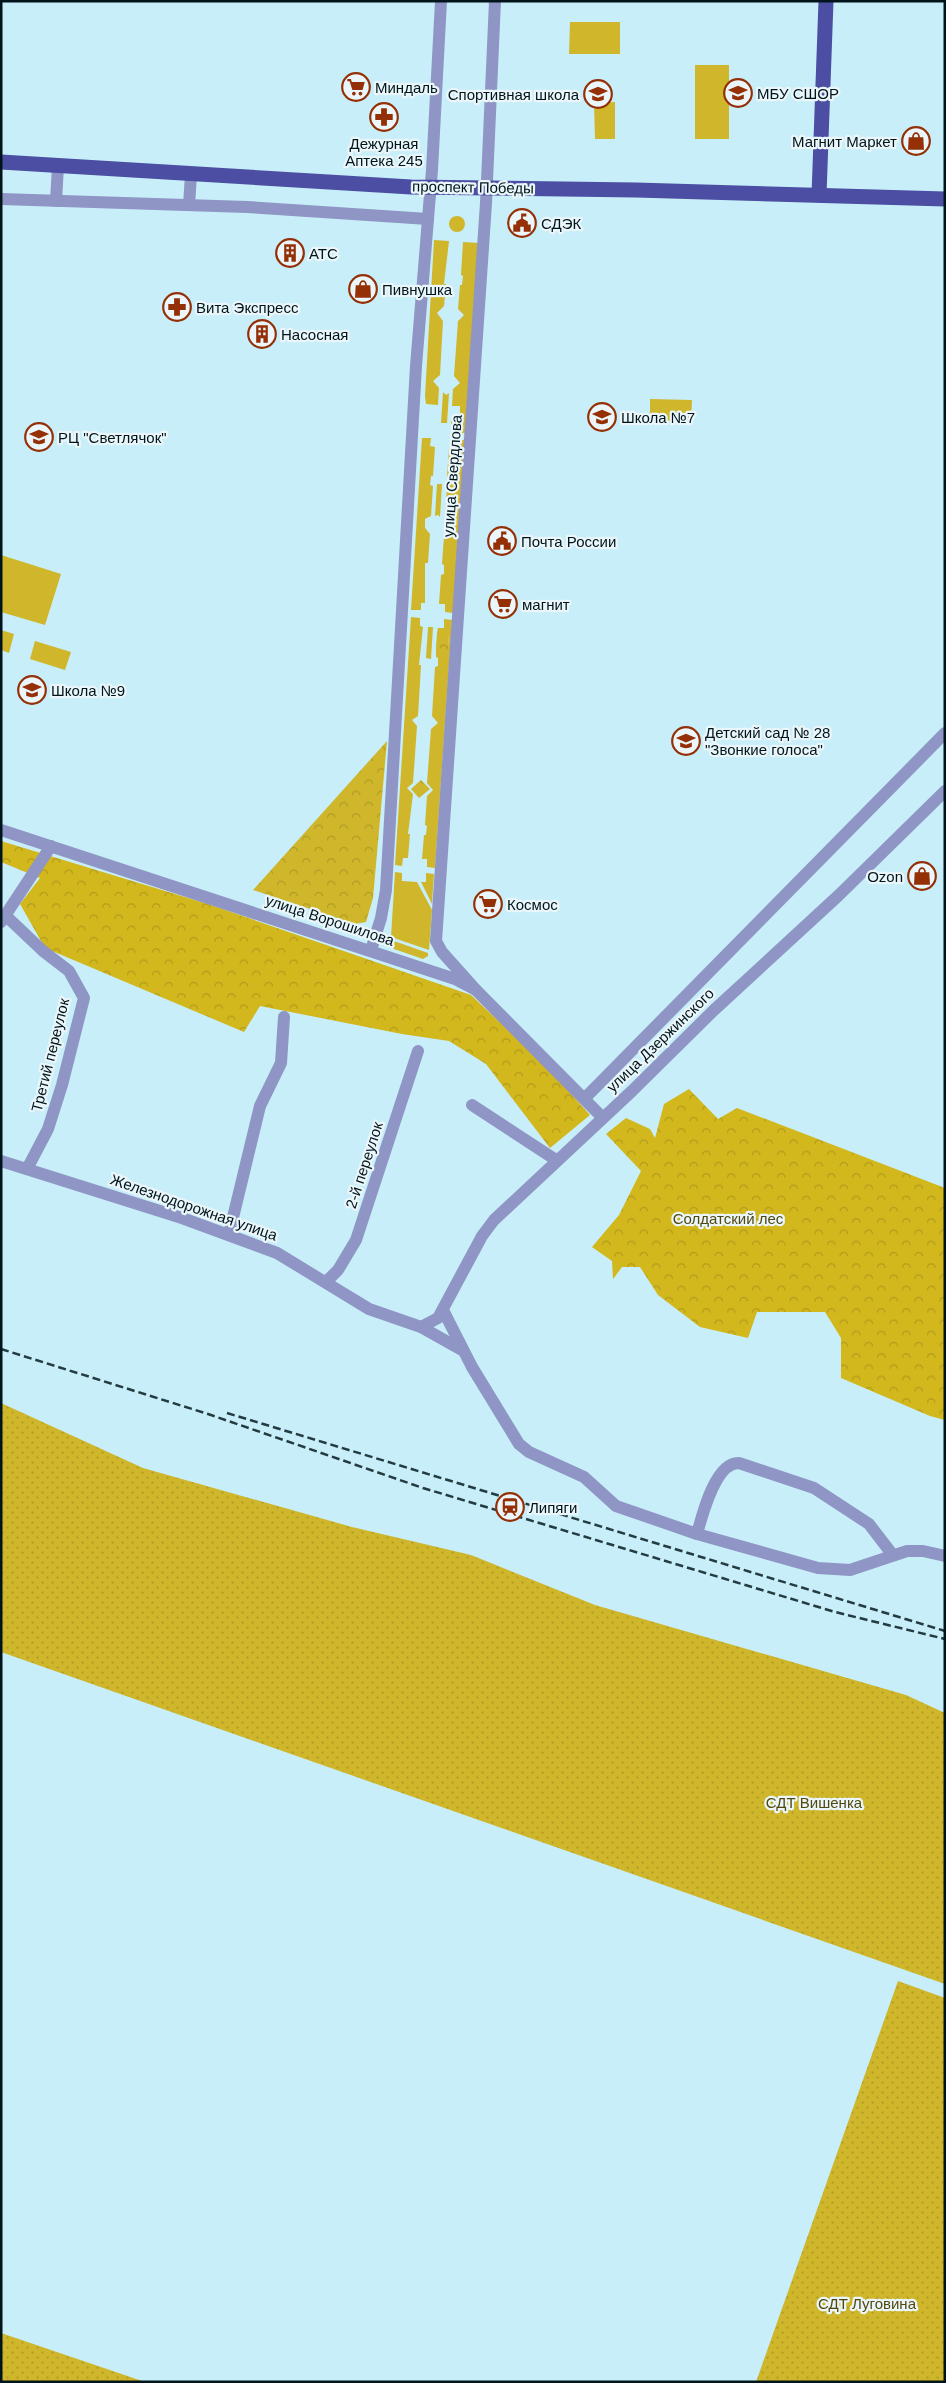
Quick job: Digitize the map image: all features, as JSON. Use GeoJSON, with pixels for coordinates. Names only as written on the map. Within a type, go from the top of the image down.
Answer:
{"type":"FeatureCollection","features":[{"type":"Feature","properties":{"kind":"main road"},"geometry":{"type":"LineString","coordinates":[[819,196],[826,1]]}},
{"type":"Feature","properties":{"kind":"main road","name":"проспект Победы"},"geometry":{"type":"LineString","coordinates":[[1,162],[191,175],[431,187],[945,198]]}},
{"type":"Feature","properties":{"kind":"street"},"geometry":{"type":"LineString","coordinates":[[371,950],[380,924],[386,890],[416,376],[431,187],[441,1]]}},
{"type":"Feature","properties":{"kind":"street","name":"улица Свердлова"},"geometry":{"type":"LineString","coordinates":[[476,990],[442,952],[436,940],[487,188],[495,1]]}},
{"type":"Feature","properties":{"kind":"street"},"geometry":{"type":"LineString","coordinates":[[56,201],[58,166]]}},
{"type":"Feature","properties":{"kind":"street"},"geometry":{"type":"LineString","coordinates":[[189,205],[191,175]]}},
{"type":"Feature","properties":{"kind":"street"},"geometry":{"type":"LineString","coordinates":[[1,199],[189,205],[428,219]]}},
{"type":"Feature","properties":{"kind":"street","name":"улица Дзержинского"},"geometry":{"type":"LineString","coordinates":[[585,1098],[945,733]]}},
{"type":"Feature","properties":{"kind":"street","name":"улица Дзержинского"},"geometry":{"type":"LineString","coordinates":[[422,1327],[433,1322],[443,1310],[482,1236],[494,1220],[713,1011],[839,895],[945,791]]}},
{"type":"Feature","properties":{"kind":"street","name":"улица Ворошилова"},"geometry":{"type":"LineString","coordinates":[[1,830],[435,971],[476,990],[603,1118]]}},
{"type":"Feature","properties":{"kind":"street"},"geometry":{"type":"LineString","coordinates":[[3,918],[51,846]]}},
{"type":"Feature","properties":{"kind":"street","name":"Третий переулок"},"geometry":{"type":"LineString","coordinates":[[3,918],[69,972],[84,998],[62,1085],[48,1129],[28,1169]]}},
{"type":"Feature","properties":{"kind":"street"},"geometry":{"type":"LineString","coordinates":[[229,1234],[260,1106],[281,1063],[284,1017]]}},
{"type":"Feature","properties":{"kind":"street","name":"2-й переулок"},"geometry":{"type":"LineString","coordinates":[[326,1282],[338,1270],[356,1240],[418,1050]]}},
{"type":"Feature","properties":{"kind":"street"},"geometry":{"type":"LineString","coordinates":[[472,1105],[556,1160]]}},
{"type":"Feature","properties":{"kind":"street","name":"Железнодорожная улица"},"geometry":{"type":"LineString","coordinates":[[1,1161],[229,1234],[277,1254],[369,1309],[422,1327],[462,1350]]}},
{"type":"Feature","properties":{"kind":"street"},"geometry":{"type":"LineString","coordinates":[[443,1310],[462,1350],[511,1433],[529,1452],[584,1477],[616,1506],[697,1534],[818,1568],[850,1570],[892,1554],[908,1551],[922,1551],[945,1556]]}},
{"type":"Feature","properties":{"kind":"street"},"geometry":{"type":"LineString","coordinates":[[697,1534],[705,1504],[721,1472],[730,1465],[739,1463],[814,1488],[869,1524],[892,1554]]}},
{"type":"Feature","properties":{"kind":"green space"},"geometry":{"type":"Polygon","coordinates":[[[570,22],[620,22],[620,54],[569,54],[570,22]]]}},
{"type":"Feature","properties":{"kind":"green space"},"geometry":{"type":"Polygon","coordinates":[[[695,65],[729,65],[729,139],[695,139],[695,65]]]}},
{"type":"Feature","properties":{"kind":"green space"},"geometry":{"type":"Polygon","coordinates":[[[615,102],[615,139],[595,139],[594,103],[615,102]]]}},
{"type":"Feature","properties":{"kind":"green space"},"geometry":{"type":"Polygon","coordinates":[[[454,216],[460,216],[465,221],[463,230],[454,232],[449,227],[449,221],[454,216]]]}},
{"type":"Feature","properties":{"kind":"green space"},"geometry":{"type":"Polygon","coordinates":[[[434,240],[449,241],[444,284],[446,284],[444,306],[437,313],[443,321],[440,375],[433,381],[439,388],[438,405],[426,404],[425,396],[434,240]]]}},
{"type":"Feature","properties":{"kind":"green space"},"geometry":{"type":"Polygon","coordinates":[[[463,242],[479,243],[465,433],[455,433],[456,424],[451,424],[451,421],[460,421],[460,406],[452,406],[453,389],[460,383],[454,376],[458,321],[464,315],[458,309],[460,285],[462,285],[463,276],[461,275],[463,242]]]}},
{"type":"Feature","properties":{"kind":"green space"},"geometry":{"type":"Polygon","coordinates":[[[443,392],[446,395],[449,393],[447,423],[441,423],[443,392]]]}},
{"type":"Feature","properties":{"kind":"green space"},"geometry":{"type":"Polygon","coordinates":[[[650,399],[692,400],[691,421],[650,421],[650,399]]]}},
{"type":"Feature","properties":{"kind":"green space"},"geometry":{"type":"Polygon","coordinates":[[[422,438],[431,438],[430,446],[435,447],[433,476],[431,476],[430,485],[433,486],[431,516],[425,519],[425,528],[430,534],[428,563],[425,563],[425,603],[421,603],[421,610],[411,610],[422,438]]]}},
{"type":"Feature","properties":{"kind":"green space"},"geometry":{"type":"Polygon","coordinates":[[[455,440],[465,440],[453,613],[445,612],[445,604],[439,604],[441,575],[444,574],[444,565],[442,564],[444,536],[448,533],[449,522],[445,517],[447,487],[449,486],[450,477],[447,477],[449,448],[454,448],[455,440]]]}},
{"type":"Feature","properties":{"kind":"green space"},"geometry":{"type":"Polygon","coordinates":[[[437,484],[442,484],[440,517],[438,515],[435,516],[437,484]]]}},
{"type":"Feature","properties":{"kind":"green space"},"geometry":{"type":"Polygon","coordinates":[[[1,555],[61,574],[45,625],[1,612],[1,555]]]}},
{"type":"Feature","properties":{"kind":"green space"},"geometry":{"type":"Polygon","coordinates":[[[411,617],[420,618],[420,626],[423,627],[419,665],[421,665],[418,716],[412,720],[417,726],[413,783],[407,788],[413,794],[408,834],[410,834],[408,858],[403,858],[402,866],[395,865],[411,617]]]}},
{"type":"Feature","properties":{"kind":"green space"},"geometry":{"type":"Polygon","coordinates":[[[444,619],[452,620],[435,868],[427,867],[427,859],[422,859],[424,835],[426,835],[427,826],[425,825],[427,796],[433,790],[427,783],[431,729],[438,723],[432,716],[435,667],[438,666],[436,648],[448,648],[449,633],[437,633],[438,628],[444,628],[444,619]]]}},
{"type":"Feature","properties":{"kind":"green space"},"geometry":{"type":"Polygon","coordinates":[[[428,627],[433,627],[431,659],[426,658],[428,627]]]}},
{"type":"Feature","properties":{"kind":"green space"},"geometry":{"type":"Polygon","coordinates":[[[1,630],[14,634],[9,653],[1,650],[1,630]]]}},
{"type":"Feature","properties":{"kind":"green space"},"geometry":{"type":"Polygon","coordinates":[[[437,633],[449,633],[448,649],[436,648],[437,633]]]}},
{"type":"Feature","properties":{"kind":"green space"},"geometry":{"type":"Polygon","coordinates":[[[35,641],[71,652],[65,670],[30,659],[35,641]]]}},
{"type":"Feature","properties":{"kind":"green space"},"geometry":{"type":"Polygon","coordinates":[[[387,741],[373,898],[366,922],[355,924],[253,890],[387,741]]]}},
{"type":"Feature","properties":{"kind":"green space"},"geometry":{"type":"Polygon","coordinates":[[[421,780],[430,789],[419,798],[411,789],[421,780]]]}},
{"type":"Feature","properties":{"kind":"green space"},"geometry":{"type":"Polygon","coordinates":[[[1,841],[208,904],[471,995],[545,1065],[590,1115],[550,1148],[486,1064],[449,1041],[402,1034],[260,1006],[244,1032],[45,948],[20,904],[40,878],[1,862],[1,841]]]}},
{"type":"Feature","properties":{"kind":"green space"},"geometry":{"type":"Polygon","coordinates":[[[395,872],[402,873],[402,881],[417,882],[432,910],[429,950],[391,937],[395,872]]]}},
{"type":"Feature","properties":{"kind":"green space"},"geometry":{"type":"Polygon","coordinates":[[[426,873],[434,874],[432,904],[421,882],[426,882],[426,873]]]}},
{"type":"Feature","properties":{"kind":"green space"},"geometry":{"type":"Polygon","coordinates":[[[391,940],[428,953],[428,956],[423,959],[394,949],[390,945],[391,940]]]}},
{"type":"Feature","properties":{"kind":"green space","name":"Солдатский лес"},"geometry":{"type":"Polygon","coordinates":[[[689,1089],[718,1119],[737,1108],[945,1188],[945,1420],[930,1416],[841,1378],[841,1338],[825,1312],[757,1312],[748,1338],[700,1327],[658,1295],[640,1267],[622,1267],[613,1279],[612,1261],[592,1247],[619,1215],[641,1171],[606,1134],[626,1118],[650,1129],[655,1138],[664,1104],[689,1089]]]}},
{"type":"Feature","properties":{"kind":"green space","name":"СДТ Вишенка"},"geometry":{"type":"Polygon","coordinates":[[[1,1403],[143,1468],[352,1527],[471,1555],[595,1605],[906,1695],[945,1713],[945,1984],[1,1652],[1,1403]]]}},
{"type":"Feature","properties":{"kind":"green space","name":"СДТ Луговина"},"geometry":{"type":"Polygon","coordinates":[[[898,1981],[945,1998],[945,2382],[756,2382],[898,1981]]]}},
{"type":"Feature","properties":{"kind":"green space"},"geometry":{"type":"Polygon","coordinates":[[[1,2333],[145,2382],[1,2382],[1,2333]]]}},
{"type":"Feature","properties":{"kind":"railway"},"geometry":{"type":"LineString","coordinates":[[1,1349],[208,1414],[423,1488],[835,1612],[945,1639]]}},
{"type":"Feature","properties":{"kind":"railway"},"geometry":{"type":"LineString","coordinates":[[227,1413],[945,1631]]}},
{"type":"Feature","properties":{"kind":"place","name":"Миндаль"},"geometry":{"type":"Point","coordinates":[356,87]}},
{"type":"Feature","properties":{"kind":"place","name":"МБУ СШОР"},"geometry":{"type":"Point","coordinates":[738,93]}},
{"type":"Feature","properties":{"kind":"place","name":"Спортивная школа"},"geometry":{"type":"Point","coordinates":[598,94]}},
{"type":"Feature","properties":{"kind":"place","name":"Дежурная Аптека 245"},"geometry":{"type":"Point","coordinates":[384,117]}},
{"type":"Feature","properties":{"kind":"place","name":"Магнит Маркет"},"geometry":{"type":"Point","coordinates":[916,141]}},
{"type":"Feature","properties":{"kind":"place","name":"СДЭК"},"geometry":{"type":"Point","coordinates":[522,223]}},
{"type":"Feature","properties":{"kind":"place","name":"АТС"},"geometry":{"type":"Point","coordinates":[290,253]}},
{"type":"Feature","properties":{"kind":"place","name":"Пивнушка"},"geometry":{"type":"Point","coordinates":[363,289]}},
{"type":"Feature","properties":{"kind":"place","name":"Вита Экспресс"},"geometry":{"type":"Point","coordinates":[177,307]}},
{"type":"Feature","properties":{"kind":"place","name":"Насосная"},"geometry":{"type":"Point","coordinates":[262,334]}},
{"type":"Feature","properties":{"kind":"place","name":"Школа №7"},"geometry":{"type":"Point","coordinates":[602,417]}},
{"type":"Feature","properties":{"kind":"place","name":"РЦ \"Светлячок\""},"geometry":{"type":"Point","coordinates":[39,437]}},
{"type":"Feature","properties":{"kind":"place","name":"Почта России"},"geometry":{"type":"Point","coordinates":[502,541]}},
{"type":"Feature","properties":{"kind":"place","name":"магнит"},"geometry":{"type":"Point","coordinates":[503,604]}},
{"type":"Feature","properties":{"kind":"place","name":"Школа №9"},"geometry":{"type":"Point","coordinates":[32,690]}},
{"type":"Feature","properties":{"kind":"place","name":"Детский сад № 28 \"Звонкие голоса\""},"geometry":{"type":"Point","coordinates":[686,741]}},
{"type":"Feature","properties":{"kind":"place","name":"Ozon"},"geometry":{"type":"Point","coordinates":[922,876]}},
{"type":"Feature","properties":{"kind":"place","name":"Космос"},"geometry":{"type":"Point","coordinates":[488,904]}},
{"type":"Feature","properties":{"kind":"place","name":"Липяги"},"geometry":{"type":"Point","coordinates":[510,1507]}}]}
